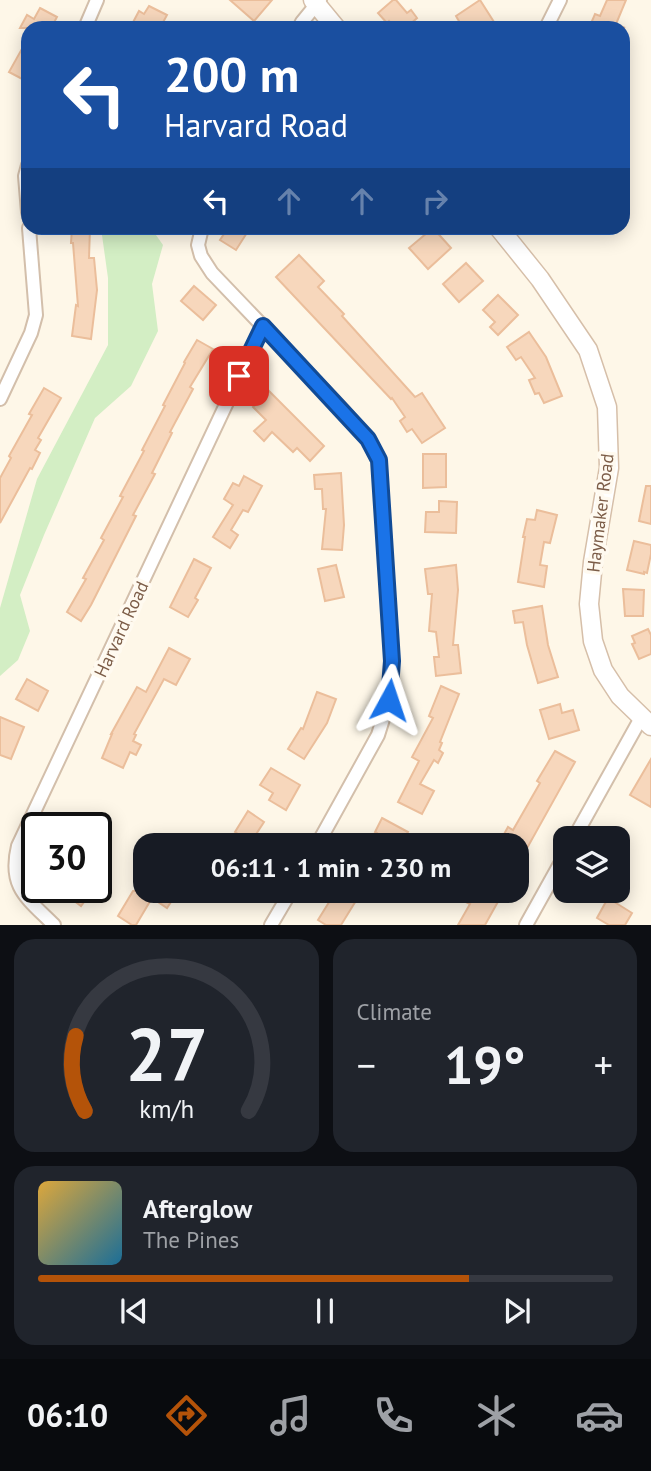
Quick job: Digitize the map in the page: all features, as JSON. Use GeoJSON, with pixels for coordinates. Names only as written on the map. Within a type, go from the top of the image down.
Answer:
{"type":"FeatureCollection","features":[{"type":"Feature","properties":{"kind":"main road"},"geometry":{"type":"LineString","coordinates":[[317,1],[331,21]]}},
{"type":"Feature","properties":{"kind":"main road","name":"Haymaker Road"},"geometry":{"type":"LineString","coordinates":[[505,235],[540,279],[588,349],[607,407],[609,468],[593,562],[589,604],[593,641],[603,670],[620,696],[646,722]]}},
{"type":"Feature","properties":{"kind":"street"},"geometry":{"type":"LineString","coordinates":[[88,21],[97,0]]}},
{"type":"Feature","properties":{"kind":"street"},"geometry":{"type":"LineString","coordinates":[[550,21],[560,0]]}},
{"type":"Feature","properties":{"kind":"street"},"geometry":{"type":"LineString","coordinates":[[304,21],[317,1]]}},
{"type":"Feature","properties":{"kind":"street"},"geometry":{"type":"LineString","coordinates":[[0,399],[31,333],[36,315],[30,235]]}},
{"type":"Feature","properties":{"kind":"street"},"geometry":{"type":"LineString","coordinates":[[200,235],[198,246],[201,256],[212,273],[368,439],[379,460],[392,661],[389,700],[378,736],[324,833]]}},
{"type":"Feature","properties":{"kind":"street","name":"Harvard Road"},"geometry":{"type":"LineString","coordinates":[[54,925],[18,885],[14,870],[18,846],[263,326]]}},
{"type":"Feature","properties":{"kind":"street"},"geometry":{"type":"LineString","coordinates":[[581,826],[646,722]]}},
{"type":"Feature","properties":{"kind":"street"},"geometry":{"type":"LineString","coordinates":[[526,925],[553,877]]}},
{"type":"Feature","properties":{"kind":"street"},"geometry":{"type":"LineString","coordinates":[[271,925],[284,903]]}},
{"type":"Feature","properties":{"kind":"green space"},"geometry":{"type":"Polygon","coordinates":[[[102,235],[156,235],[163,245],[152,284],[158,331],[131,386],[95,418],[20,595],[30,631],[18,660],[0,676],[0,608],[37,479],[108,345],[108,278],[102,235]]]}},
{"type":"Feature","properties":{"kind":"building"},"geometry":{"type":"Polygon","coordinates":[[[230,0],[272,0],[254,21],[230,0]]]}},
{"type":"Feature","properties":{"kind":"building"},"geometry":{"type":"Polygon","coordinates":[[[396,0],[407,13],[411,10],[417,18],[414,21],[385,21],[378,13],[396,0]]]}},
{"type":"Feature","properties":{"kind":"building"},"geometry":{"type":"Polygon","coordinates":[[[480,0],[493,21],[459,21],[456,16],[480,0]]]}},
{"type":"Feature","properties":{"kind":"building"},"geometry":{"type":"Polygon","coordinates":[[[607,0],[626,0],[617,21],[592,21],[595,14],[600,16],[607,0]]]}},
{"type":"Feature","properties":{"kind":"building"},"geometry":{"type":"Polygon","coordinates":[[[149,6],[167,15],[164,21],[134,21],[139,11],[144,14],[149,6]]]}},
{"type":"Feature","properties":{"kind":"building"},"geometry":{"type":"Polygon","coordinates":[[[40,8],[57,17],[55,21],[24,21],[27,15],[34,19],[40,8]]]}},
{"type":"Feature","properties":{"kind":"building"},"geometry":{"type":"Polygon","coordinates":[[[21,51],[21,78],[9,72],[21,51]]]}},
{"type":"Feature","properties":{"kind":"building"},"geometry":{"type":"Polygon","coordinates":[[[72,235],[90,235],[89,258],[94,258],[97,290],[91,339],[72,336],[76,305],[78,306],[72,235]]]}},
{"type":"Feature","properties":{"kind":"building"},"geometry":{"type":"Polygon","coordinates":[[[223,235],[246,235],[236,250],[220,240],[223,235]]]}},
{"type":"Feature","properties":{"kind":"building"},"geometry":{"type":"Polygon","coordinates":[[[425,235],[439,235],[451,248],[428,269],[409,248],[425,235]]]}},
{"type":"Feature","properties":{"kind":"building"},"geometry":{"type":"Polygon","coordinates":[[[299,255],[324,281],[318,287],[344,314],[342,316],[415,397],[422,393],[445,428],[422,443],[412,429],[407,432],[400,421],[405,417],[392,398],[276,277],[299,255]]]}},
{"type":"Feature","properties":{"kind":"building"},"geometry":{"type":"Polygon","coordinates":[[[466,263],[483,281],[459,302],[443,284],[466,263]]]}},
{"type":"Feature","properties":{"kind":"building"},"geometry":{"type":"Polygon","coordinates":[[[194,286],[216,305],[203,320],[181,301],[194,286]]]}},
{"type":"Feature","properties":{"kind":"building"},"geometry":{"type":"Polygon","coordinates":[[[498,295],[518,315],[498,335],[490,327],[495,322],[483,310],[498,295]]]}},
{"type":"Feature","properties":{"kind":"building"},"geometry":{"type":"Polygon","coordinates":[[[529,332],[546,357],[562,396],[544,403],[539,393],[535,394],[529,380],[535,378],[521,357],[516,360],[507,347],[529,332]]]}},
{"type":"Feature","properties":{"kind":"building"},"geometry":{"type":"Polygon","coordinates":[[[197,340],[213,349],[190,387],[193,389],[170,432],[172,433],[152,473],[155,474],[133,515],[136,516],[81,621],[67,612],[86,579],[83,578],[104,540],[101,538],[123,497],[120,496],[197,340]]]}},
{"type":"Feature","properties":{"kind":"building"},"geometry":{"type":"Polygon","coordinates":[[[44,388],[61,398],[38,438],[41,440],[35,450],[40,453],[0,523],[0,478],[44,388]]]}},
{"type":"Feature","properties":{"kind":"building"},"geometry":{"type":"Polygon","coordinates":[[[269,391],[324,446],[310,461],[297,448],[293,452],[272,432],[264,441],[254,431],[266,420],[253,407],[269,391]]]}},
{"type":"Feature","properties":{"kind":"building"},"geometry":{"type":"Polygon","coordinates":[[[423,454],[446,454],[446,487],[423,488],[423,454]]]}},
{"type":"Feature","properties":{"kind":"building"},"geometry":{"type":"Polygon","coordinates":[[[341,473],[344,525],[342,550],[322,549],[326,509],[323,509],[322,489],[315,489],[314,475],[341,473]]]}},
{"type":"Feature","properties":{"kind":"building"},"geometry":{"type":"Polygon","coordinates":[[[244,476],[262,486],[248,512],[243,510],[231,530],[238,535],[230,548],[213,537],[233,505],[224,499],[233,483],[239,486],[244,476]]]}},
{"type":"Feature","properties":{"kind":"building"},"geometry":{"type":"Polygon","coordinates":[[[646,486],[651,486],[651,524],[639,521],[646,486]]]}},
{"type":"Feature","properties":{"kind":"building"},"geometry":{"type":"Polygon","coordinates":[[[439,501],[457,502],[456,533],[425,532],[426,512],[439,512],[439,501]]]}},
{"type":"Feature","properties":{"kind":"building"},"geometry":{"type":"Polygon","coordinates":[[[537,510],[557,515],[550,543],[544,542],[540,565],[547,566],[544,587],[518,582],[527,519],[535,520],[537,510]]]}},
{"type":"Feature","properties":{"kind":"building"},"geometry":{"type":"Polygon","coordinates":[[[634,541],[651,545],[647,573],[627,570],[634,541]]]}},
{"type":"Feature","properties":{"kind":"building"},"geometry":{"type":"Polygon","coordinates":[[[194,559],[211,568],[188,617],[170,607],[194,559]]]}},
{"type":"Feature","properties":{"kind":"building"},"geometry":{"type":"Polygon","coordinates":[[[336,565],[344,597],[325,601],[318,569],[336,565]]]}},
{"type":"Feature","properties":{"kind":"building"},"geometry":{"type":"Polygon","coordinates":[[[456,565],[458,590],[453,645],[458,645],[461,673],[436,676],[434,657],[439,657],[436,632],[429,631],[432,594],[428,594],[425,569],[456,565]]]}},
{"type":"Feature","properties":{"kind":"building"},"geometry":{"type":"Polygon","coordinates":[[[623,589],[644,590],[643,616],[625,616],[623,589]]]}},
{"type":"Feature","properties":{"kind":"building"},"geometry":{"type":"Polygon","coordinates":[[[542,606],[548,645],[558,677],[538,683],[523,622],[515,623],[513,611],[542,606]]]}},
{"type":"Feature","properties":{"kind":"building"},"geometry":{"type":"Polygon","coordinates":[[[648,629],[651,635],[651,654],[639,659],[632,644],[635,643],[632,636],[648,629]]]}},
{"type":"Feature","properties":{"kind":"building"},"geometry":{"type":"Polygon","coordinates":[[[169,648],[190,659],[176,685],[164,679],[134,734],[136,735],[133,741],[141,745],[136,755],[130,752],[123,768],[102,758],[111,734],[137,687],[146,692],[169,648]]]}},
{"type":"Feature","properties":{"kind":"building"},"geometry":{"type":"Polygon","coordinates":[[[27,679],[48,691],[38,711],[16,699],[27,679]]]}},
{"type":"Feature","properties":{"kind":"building"},"geometry":{"type":"Polygon","coordinates":[[[441,686],[459,694],[440,742],[442,743],[439,750],[443,753],[438,763],[434,760],[420,784],[434,791],[422,814],[398,802],[419,761],[412,757],[433,718],[429,716],[441,686]]]}},
{"type":"Feature","properties":{"kind":"building"},"geometry":{"type":"Polygon","coordinates":[[[317,692],[336,699],[327,723],[304,759],[288,749],[301,728],[303,729],[317,692]]]}},
{"type":"Feature","properties":{"kind":"building"},"geometry":{"type":"Polygon","coordinates":[[[560,704],[562,713],[573,710],[579,730],[549,739],[540,710],[560,704]]]}},
{"type":"Feature","properties":{"kind":"building"},"geometry":{"type":"Polygon","coordinates":[[[0,717],[24,727],[11,759],[0,755],[0,717]]]}},
{"type":"Feature","properties":{"kind":"building"},"geometry":{"type":"Polygon","coordinates":[[[555,751],[575,762],[529,845],[529,833],[505,833],[508,827],[513,830],[540,783],[537,781],[555,751]]]}},
{"type":"Feature","properties":{"kind":"building"},"geometry":{"type":"Polygon","coordinates":[[[651,759],[651,807],[630,795],[651,759]]]}},
{"type":"Feature","properties":{"kind":"building"},"geometry":{"type":"Polygon","coordinates":[[[271,768],[300,785],[286,810],[269,800],[273,793],[260,785],[271,768]]]}},
{"type":"Feature","properties":{"kind":"building"},"geometry":{"type":"Polygon","coordinates":[[[248,811],[264,822],[257,833],[235,832],[248,811]]]}},
{"type":"Feature","properties":{"kind":"building"},"geometry":{"type":"Polygon","coordinates":[[[382,818],[408,832],[377,833],[375,832],[382,818]]]}},
{"type":"Feature","properties":{"kind":"building"},"geometry":{"type":"Polygon","coordinates":[[[133,891],[133,903],[149,903],[136,925],[118,916],[133,891]]]}},
{"type":"Feature","properties":{"kind":"building"},"geometry":{"type":"Polygon","coordinates":[[[329,903],[355,903],[341,925],[326,925],[318,920],[329,903]]]}},
{"type":"Feature","properties":{"kind":"building"},"geometry":{"type":"Polygon","coordinates":[[[468,903],[497,903],[485,925],[458,925],[470,904],[468,903]]]}},
{"type":"Feature","properties":{"kind":"building"},"geometry":{"type":"Polygon","coordinates":[[[605,903],[616,903],[632,913],[625,925],[609,925],[597,918],[605,903]]]}},
{"type":"Feature","properties":{"kind":"route"},"geometry":{"type":"LineString","coordinates":[[239,376],[263,326],[368,439],[379,460],[392,661],[389,700]]}}]}
